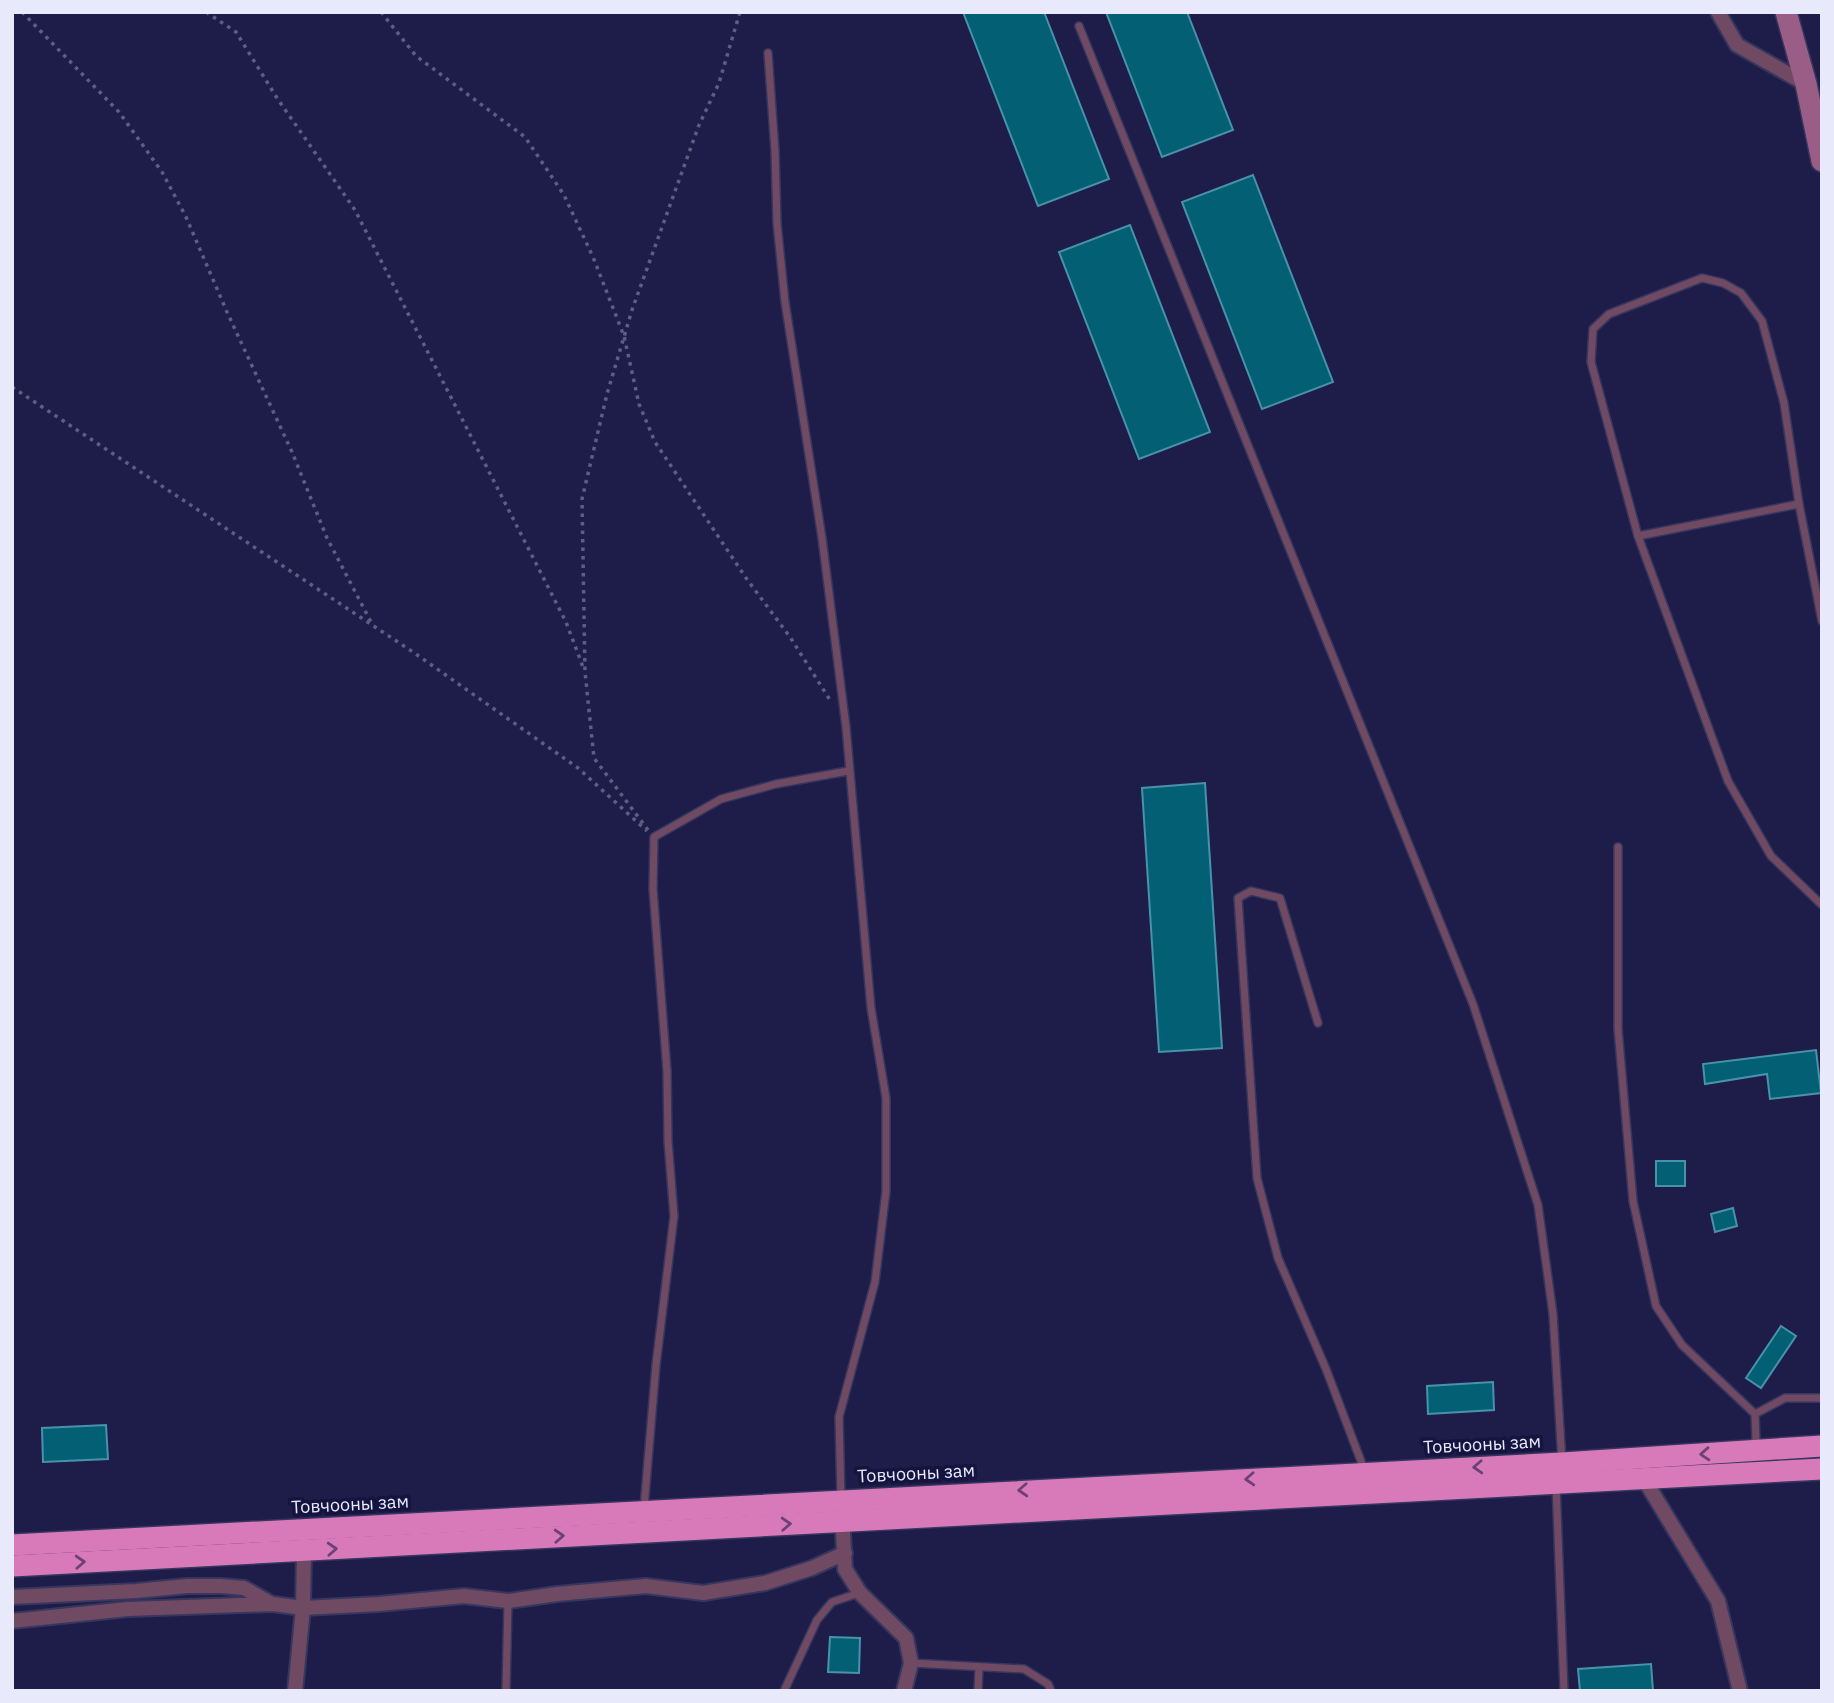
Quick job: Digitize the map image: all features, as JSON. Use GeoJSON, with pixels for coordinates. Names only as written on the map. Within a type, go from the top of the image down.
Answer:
{"type":"FeatureCollection","features":[{"type":"Feature","properties":{"kind":"highway","name":"Товчооны зам"},"geometry":{"type":"LineString","coordinates":[[12,1545],[644,1510],[841,1510],[1559,1473],[1745,1451],[1822,1446]]}},
{"type":"Feature","properties":{"kind":"highway","name":"Товчооны зам"},"geometry":{"type":"LineString","coordinates":[[12,1566],[304,1550],[1366,1473],[1559,1473],[1644,1479],[1822,1469]]}},
{"type":"Feature","properties":{"kind":"main road"},"geometry":{"type":"LineString","coordinates":[[1786,12],[1806,84],[1822,161]]}},
{"type":"Feature","properties":{"kind":"street"},"geometry":{"type":"LineString","coordinates":[[1718,12],[1737,46],[1806,84]]}},
{"type":"Feature","properties":{"kind":"street"},"geometry":{"type":"LineString","coordinates":[[1644,1479],[1718,1601],[1740,1691]]}},
{"type":"Feature","properties":{"kind":"street"},"geometry":{"type":"LineString","coordinates":[[841,1510],[845,1569],[860,1593],[905,1638],[911,1663],[904,1691]]}},
{"type":"Feature","properties":{"kind":"street"},"geometry":{"type":"LineString","coordinates":[[295,1691],[300,1658],[304,1550]]}},
{"type":"Feature","properties":{"kind":"street"},"geometry":{"type":"LineString","coordinates":[[12,1621],[128,1609],[272,1604],[303,1608],[464,1596],[508,1601],[646,1586],[703,1593],[765,1583],[812,1568],[845,1553]]}},
{"type":"Feature","properties":{"kind":"street"},"geometry":{"type":"LineString","coordinates":[[12,1597],[221,1586],[244,1588],[272,1604]]}},
{"type":"Feature","properties":{"kind":"lane"},"geometry":{"type":"LineString","coordinates":[[1079,26],[1473,1003],[1538,1205],[1553,1314],[1564,1691]]}},
{"type":"Feature","properties":{"kind":"lane"},"geometry":{"type":"LineString","coordinates":[[768,53],[777,223],[785,302],[821,538],[846,727],[871,1007],[886,1098],[886,1191],[875,1282],[839,1417],[841,1510]]}},
{"type":"Feature","properties":{"kind":"lane"},"geometry":{"type":"LineString","coordinates":[[1822,621],[1799,504],[1784,403],[1762,321],[1741,293],[1723,283],[1702,278],[1609,314],[1593,329],[1591,362],[1638,536],[1728,781],[1771,856],[1822,905]]}},
{"type":"Feature","properties":{"kind":"lane"},"geometry":{"type":"LineString","coordinates":[[1638,536],[1799,504]]}},
{"type":"Feature","properties":{"kind":"lane"},"geometry":{"type":"LineString","coordinates":[[644,1510],[656,1365],[674,1216],[668,1141],[667,1071],[653,889],[654,837],[721,799],[776,784],[848,771]]}},
{"type":"Feature","properties":{"kind":"lane"},"geometry":{"type":"LineString","coordinates":[[1618,847],[1618,1029],[1633,1201],[1656,1306],[1682,1345],[1755,1414],[1756,1440],[1745,1451]]}},
{"type":"Feature","properties":{"kind":"lane"},"geometry":{"type":"LineString","coordinates":[[1318,1023],[1280,898],[1251,891],[1238,898],[1257,1178],[1278,1258],[1326,1369],[1366,1473]]}},
{"type":"Feature","properties":{"kind":"lane"},"geometry":{"type":"LineString","coordinates":[[1755,1414],[1785,1398],[1822,1398]]}},
{"type":"Feature","properties":{"kind":"lane"},"geometry":{"type":"LineString","coordinates":[[784,1691],[817,1620],[832,1602],[860,1593]]}},
{"type":"Feature","properties":{"kind":"lane"},"geometry":{"type":"LineString","coordinates":[[506,1691],[508,1601]]}},
{"type":"Feature","properties":{"kind":"lane"},"geometry":{"type":"LineString","coordinates":[[911,1663],[1024,1669],[1048,1684],[1051,1691]]}},
{"type":"Feature","properties":{"kind":"lane"},"geometry":{"type":"LineString","coordinates":[[978,1691],[979,1667]]}},
{"type":"Feature","properties":{"kind":"path"},"geometry":{"type":"LineString","coordinates":[[22,12],[119,112],[162,172],[186,217],[292,452],[327,538],[374,626]]}},
{"type":"Feature","properties":{"kind":"path"},"geometry":{"type":"LineString","coordinates":[[206,12],[236,32],[277,98],[355,210],[566,622],[585,672]]}},
{"type":"Feature","properties":{"kind":"path"},"geometry":{"type":"LineString","coordinates":[[381,12],[416,56],[525,137],[564,195],[593,257],[624,336],[639,404],[655,442],[746,578],[790,637],[846,727]]}},
{"type":"Feature","properties":{"kind":"path"},"geometry":{"type":"LineString","coordinates":[[654,837],[594,758],[585,672],[582,499],[624,336],[699,125],[719,83],[740,12]]}},
{"type":"Feature","properties":{"kind":"path"},"geometry":{"type":"LineString","coordinates":[[12,387],[374,626],[578,768],[654,837]]}},
{"type":"Feature","properties":{"kind":"building"},"geometry":{"type":"Polygon","coordinates":[[[963,12],[1044,12],[1109,179],[1038,206],[963,12]]]}},
{"type":"Feature","properties":{"kind":"building"},"geometry":{"type":"Polygon","coordinates":[[[1106,12],[1187,12],[1233,130],[1162,157],[1106,12]]]}},
{"type":"Feature","properties":{"kind":"building"},"geometry":{"type":"Polygon","coordinates":[[[1253,175],[1333,382],[1262,409],[1182,202],[1253,175]]]}},
{"type":"Feature","properties":{"kind":"building"},"geometry":{"type":"Polygon","coordinates":[[[1130,225],[1210,432],[1139,459],[1059,252],[1130,225]]]}},
{"type":"Feature","properties":{"kind":"building"},"geometry":{"type":"Polygon","coordinates":[[[1205,783],[1222,1048],[1159,1052],[1142,788],[1205,783]]]}},
{"type":"Feature","properties":{"kind":"building"},"geometry":{"type":"Polygon","coordinates":[[[1816,1050],[1821,1093],[1770,1099],[1767,1074],[1705,1084],[1703,1064],[1816,1050]]]}},
{"type":"Feature","properties":{"kind":"building"},"geometry":{"type":"Polygon","coordinates":[[[1656,1161],[1685,1161],[1685,1186],[1656,1186],[1656,1161]]]}},
{"type":"Feature","properties":{"kind":"building"},"geometry":{"type":"Polygon","coordinates":[[[1733,1208],[1737,1226],[1715,1232],[1711,1214],[1733,1208]]]}},
{"type":"Feature","properties":{"kind":"building"},"geometry":{"type":"Polygon","coordinates":[[[1781,1326],[1796,1336],[1761,1388],[1746,1378],[1781,1326]]]}},
{"type":"Feature","properties":{"kind":"building"},"geometry":{"type":"Polygon","coordinates":[[[1493,1382],[1494,1410],[1428,1414],[1427,1386],[1493,1382]]]}},
{"type":"Feature","properties":{"kind":"building"},"geometry":{"type":"Polygon","coordinates":[[[106,1425],[108,1459],[43,1462],[42,1428],[106,1425]]]}},
{"type":"Feature","properties":{"kind":"building"},"geometry":{"type":"Polygon","coordinates":[[[830,1637],[860,1638],[859,1673],[828,1672],[830,1637]]]}},
{"type":"Feature","properties":{"kind":"building"},"geometry":{"type":"Polygon","coordinates":[[[1651,1664],[1653,1691],[1580,1691],[1578,1669],[1651,1664]]]}}]}
